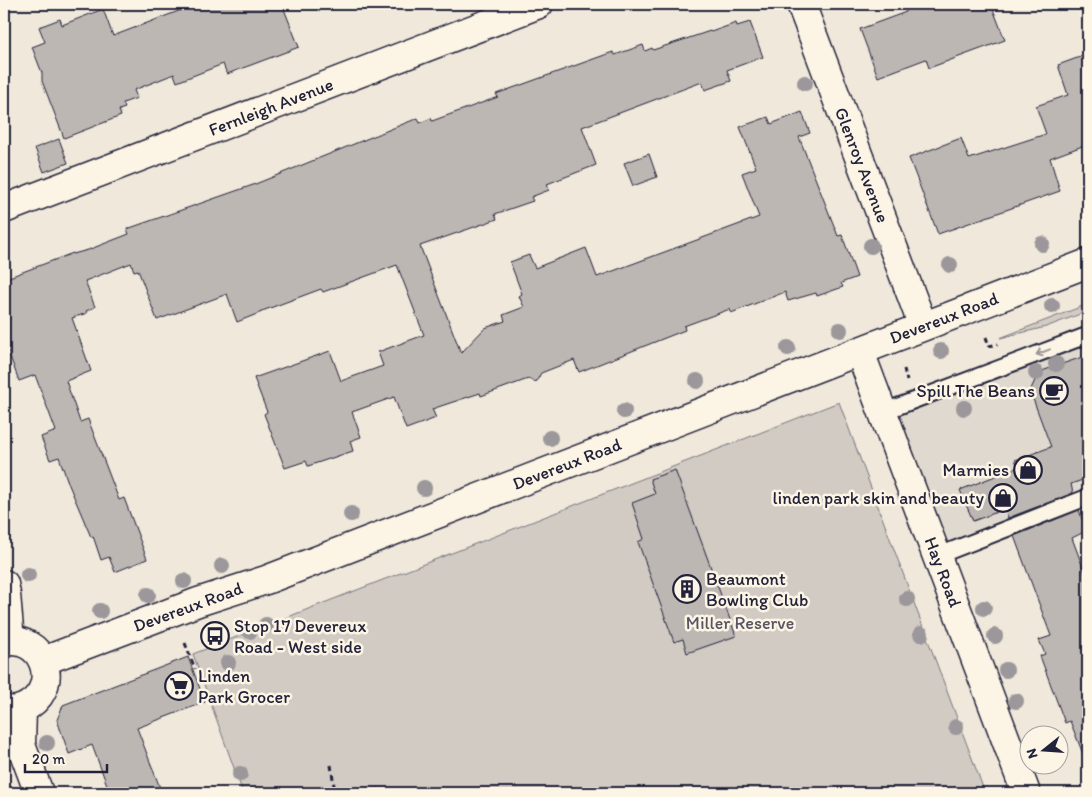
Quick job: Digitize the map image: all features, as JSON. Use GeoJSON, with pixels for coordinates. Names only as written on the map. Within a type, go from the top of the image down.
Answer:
{"type":"FeatureCollection","features":[{"type":"Feature","properties":{"kind":"street","name":"Fernleigh Avenue"},"geometry":{"type":"LineString","coordinates":[[4,209],[539,4]]}},
{"type":"Feature","properties":{"kind":"street","name":"Glenroy Avenue"},"geometry":{"type":"LineString","coordinates":[[801,4],[923,326]]}},
{"type":"Feature","properties":{"kind":"street","name":"Devereux Road"},"geometry":{"type":"LineString","coordinates":[[44,661],[198,602],[276,576],[1088,263]]}},
{"type":"Feature","properties":{"kind":"street","name":"Hay Road"},"geometry":{"type":"LineString","coordinates":[[860,352],[1026,793]]}},
{"type":"Feature","properties":{"kind":"street"},"geometry":{"type":"LineString","coordinates":[[4,584],[7,642],[22,643],[34,649],[44,661],[46,673],[44,690],[37,700],[13,709],[21,745],[39,793]]}},
{"type":"Feature","properties":{"kind":"lane"},"geometry":{"type":"LineString","coordinates":[[883,412],[1088,335]]}},
{"type":"Feature","properties":{"kind":"lane"},"geometry":{"type":"LineString","coordinates":[[937,556],[1088,497]]}},
{"type":"Feature","properties":{"kind":"path"},"geometry":{"type":"LineString","coordinates":[[904,369],[908,383]]}},
{"type":"Feature","properties":{"kind":"path"},"geometry":{"type":"LineString","coordinates":[[185,643],[195,669]]}},
{"type":"Feature","properties":{"kind":"path"},"geometry":{"type":"LineString","coordinates":[[331,766],[335,793]]}},
{"type":"Feature","properties":{"kind":"path"},"geometry":{"type":"LineString","coordinates":[[366,793],[382,788],[384,793]]}},
{"type":"Feature","properties":{"kind":"shaded area"},"geometry":{"type":"Polygon","coordinates":[[[1088,335],[1088,497],[937,556],[883,412],[1088,335]]]}},
{"type":"Feature","properties":{"kind":"green space"},"geometry":{"type":"Polygon","coordinates":[[[1088,304],[1088,311],[1046,327],[1000,338],[1088,304]]]}},
{"type":"Feature","properties":{"kind":"green space","name":"Miller Reserve"},"geometry":{"type":"Polygon","coordinates":[[[839,402],[985,793],[243,793],[193,654],[839,402]]]}},
{"type":"Feature","properties":{"kind":"building"},"geometry":{"type":"Polygon","coordinates":[[[197,4],[282,4],[299,47],[227,74],[223,64],[177,82],[174,74],[134,90],[137,98],[123,103],[125,108],[119,110],[121,116],[64,138],[42,81],[42,73],[32,47],[45,42],[39,27],[60,19],[62,25],[103,9],[113,36],[197,4]]]}},
{"type":"Feature","properties":{"kind":"building"},"geometry":{"type":"Polygon","coordinates":[[[903,4],[991,4],[1005,40],[929,68],[926,59],[878,77],[860,29],[906,12],[903,4]]]}},
{"type":"Feature","properties":{"kind":"building"},"geometry":{"type":"Polygon","coordinates":[[[750,22],[763,57],[727,70],[731,81],[705,90],[702,82],[582,127],[596,165],[547,184],[549,190],[531,197],[533,201],[495,214],[497,219],[420,246],[461,353],[485,328],[505,321],[503,315],[524,307],[519,296],[522,294],[510,262],[529,255],[535,268],[586,248],[597,277],[759,217],[742,173],[756,168],[740,127],[768,117],[771,124],[802,112],[810,133],[799,137],[838,236],[842,235],[857,277],[841,283],[843,287],[817,296],[816,293],[788,301],[785,292],[731,313],[730,309],[684,326],[685,330],[579,372],[574,360],[541,373],[536,382],[528,379],[481,396],[480,393],[432,409],[436,418],[406,429],[394,397],[352,412],[361,437],[350,441],[353,451],[308,466],[306,461],[285,468],[264,414],[267,412],[254,378],[330,351],[341,381],[383,366],[378,352],[424,335],[397,265],[323,292],[321,289],[237,322],[227,294],[157,320],[138,270],[134,271],[131,263],[85,281],[95,307],[86,311],[87,313],[72,318],[91,371],[66,381],[80,422],[88,419],[119,500],[124,498],[147,559],[115,572],[109,557],[101,560],[93,536],[91,537],[59,457],[50,460],[41,437],[56,431],[35,375],[19,381],[4,340],[4,279],[73,253],[88,250],[129,234],[127,229],[253,185],[418,118],[420,123],[431,118],[432,121],[498,97],[496,94],[613,52],[615,55],[643,45],[645,51],[652,48],[653,50],[736,23],[737,26],[750,22]]]}},
{"type":"Feature","properties":{"kind":"building"},"geometry":{"type":"Polygon","coordinates":[[[1088,54],[1088,144],[1050,158],[1060,191],[938,234],[909,158],[961,138],[969,159],[1046,134],[1036,106],[1068,95],[1058,65],[1088,54]]]}},
{"type":"Feature","properties":{"kind":"building"},"geometry":{"type":"Polygon","coordinates":[[[59,139],[68,163],[44,172],[35,148],[59,139]]]}},
{"type":"Feature","properties":{"kind":"building"},"geometry":{"type":"Polygon","coordinates":[[[649,154],[657,177],[633,186],[624,163],[649,154]]]}},
{"type":"Feature","properties":{"kind":"building"},"geometry":{"type":"Polygon","coordinates":[[[1088,355],[1088,478],[1071,484],[1073,493],[1008,518],[1005,509],[973,521],[960,490],[1018,467],[1015,460],[1051,447],[1030,391],[1039,372],[1088,355]]]}},
{"type":"Feature","properties":{"kind":"building","name":"Beaumont Bowling Club"},"geometry":{"type":"Polygon","coordinates":[[[675,470],[736,636],[687,653],[683,639],[674,642],[638,542],[644,539],[632,503],[655,494],[650,479],[675,470]]]}},
{"type":"Feature","properties":{"kind":"building"},"geometry":{"type":"Polygon","coordinates":[[[1079,510],[1086,531],[1072,538],[1088,581],[1087,764],[1070,721],[1065,723],[1040,656],[1045,654],[1039,640],[1051,636],[1014,536],[1079,510]]]}},
{"type":"Feature","properties":{"kind":"building"},"geometry":{"type":"Polygon","coordinates":[[[188,657],[205,702],[137,728],[162,793],[110,793],[92,745],[69,754],[57,720],[63,705],[188,657]]]}},
{"type":"Feature","properties":{"kind":"place","name":"Spill The Beans"},"geometry":{"type":"Point","coordinates":[1054,391]}},
{"type":"Feature","properties":{"kind":"place","name":"Marmies"},"geometry":{"type":"Point","coordinates":[1028,470]}},
{"type":"Feature","properties":{"kind":"place","name":"linden park skin and beauty"},"geometry":{"type":"Point","coordinates":[1003,498]}},
{"type":"Feature","properties":{"kind":"place","name":"Beaumont Bowling Club"},"geometry":{"type":"Point","coordinates":[687,589]}},
{"type":"Feature","properties":{"kind":"place","name":"Stop 17 Devereux Road - West side"},"geometry":{"type":"Point","coordinates":[215,636]}},
{"type":"Feature","properties":{"kind":"place","name":"Linden Park Grocer"},"geometry":{"type":"Point","coordinates":[179,686]}}]}
